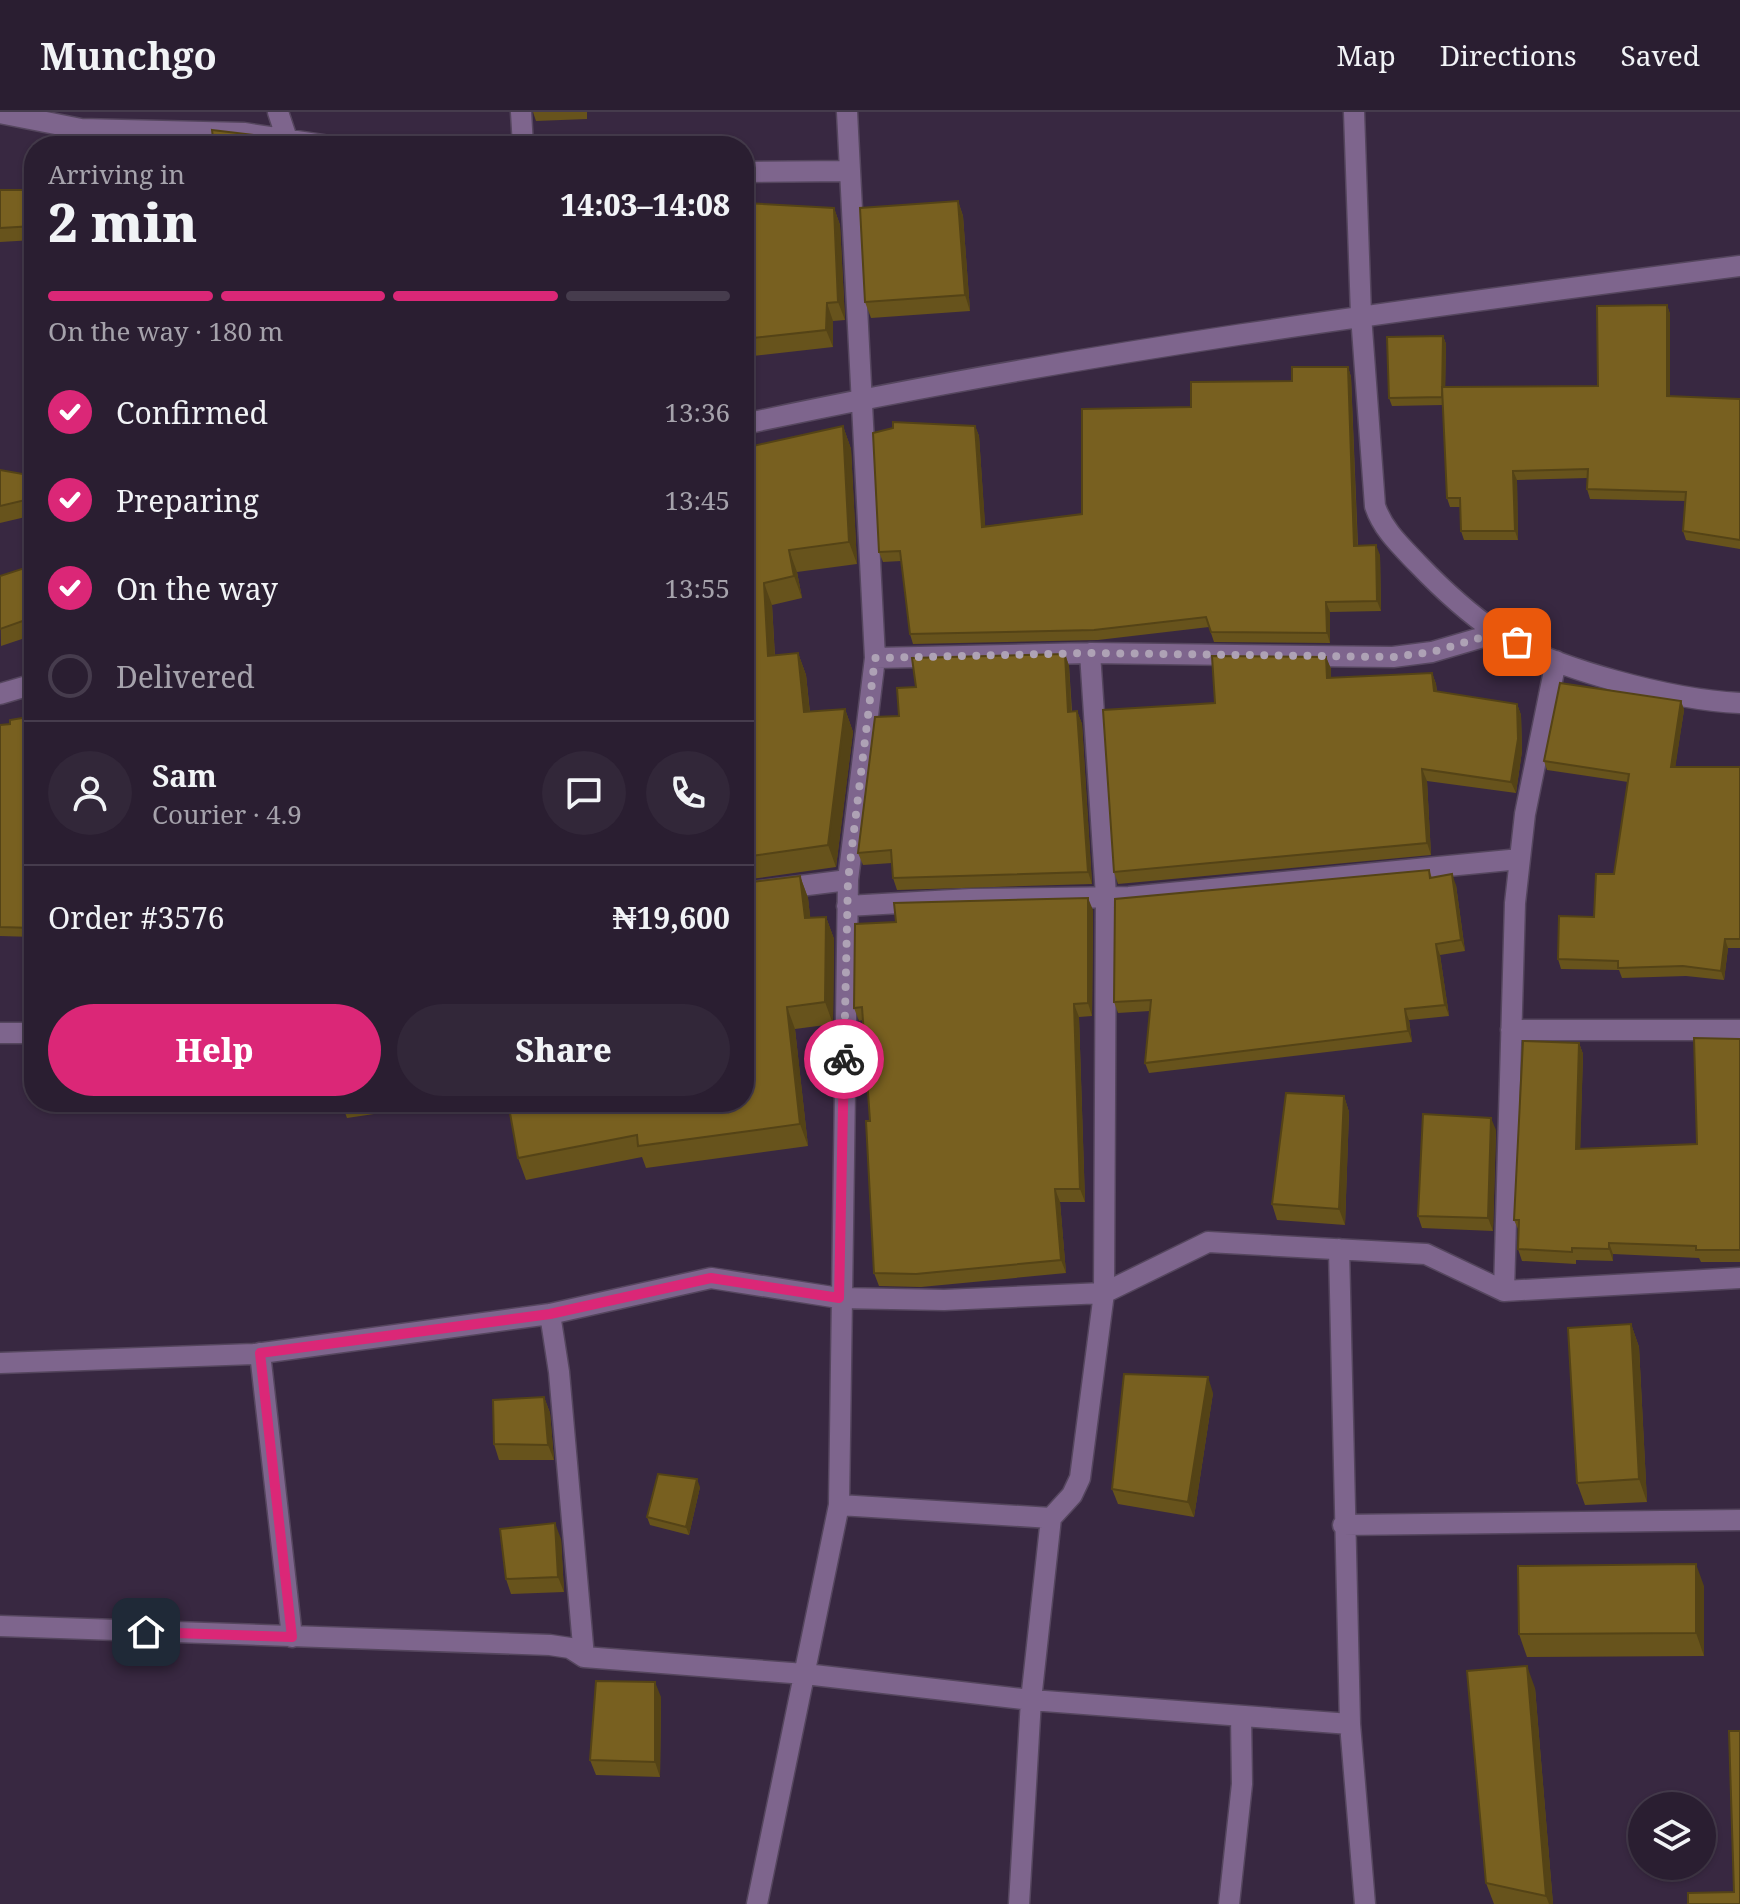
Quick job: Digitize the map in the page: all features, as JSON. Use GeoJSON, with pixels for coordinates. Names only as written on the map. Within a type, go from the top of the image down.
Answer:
{"type":"FeatureCollection","features":[{"type":"Feature","properties":{"kind":"street"},"geometry":{"type":"LineString","coordinates":[[278,112],[286,136]]}},
{"type":"Feature","properties":{"kind":"street"},"geometry":{"type":"LineString","coordinates":[[521,112],[522,136]]}},
{"type":"Feature","properties":{"kind":"street"},"geometry":{"type":"LineString","coordinates":[[757,1904],[839,1505],[839,1298],[848,880],[875,658],[847,112]]}},
{"type":"Feature","properties":{"kind":"street"},"geometry":{"type":"LineString","coordinates":[[1354,112],[1361,315],[1375,506],[1380,519],[1434,581],[1497,633],[1556,661],[1668,692],[1740,703]]}},
{"type":"Feature","properties":{"kind":"street"},"geometry":{"type":"LineString","coordinates":[[0,113],[81,129],[266,136]]}},
{"type":"Feature","properties":{"kind":"street"},"geometry":{"type":"LineString","coordinates":[[754,172],[849,171]]}},
{"type":"Feature","properties":{"kind":"street"},"geometry":{"type":"LineString","coordinates":[[754,422],[864,398],[1361,315],[1740,266]]}},
{"type":"Feature","properties":{"kind":"street"},"geometry":{"type":"LineString","coordinates":[[875,658],[1090,653],[1393,657],[1432,652],[1497,633]]}},
{"type":"Feature","properties":{"kind":"street"},"geometry":{"type":"LineString","coordinates":[[1019,1904],[1031,1700],[1051,1518],[1072,1495],[1080,1478],[1104,1293],[1106,896],[1090,653]]}},
{"type":"Feature","properties":{"kind":"street"},"geometry":{"type":"LineString","coordinates":[[1504,1291],[1511,1030],[1520,859],[1525,814],[1556,661]]}},
{"type":"Feature","properties":{"kind":"street"},"geometry":{"type":"LineString","coordinates":[[0,694],[24,687]]}},
{"type":"Feature","properties":{"kind":"street"},"geometry":{"type":"LineString","coordinates":[[847,906],[1129,897],[1520,859]]}},
{"type":"Feature","properties":{"kind":"street"},"geometry":{"type":"LineString","coordinates":[[754,892],[848,880]]}},
{"type":"Feature","properties":{"kind":"street"},"geometry":{"type":"LineString","coordinates":[[1511,1030],[1740,1030]]}},
{"type":"Feature","properties":{"kind":"street"},"geometry":{"type":"LineString","coordinates":[[0,1033],[24,1033]]}},
{"type":"Feature","properties":{"kind":"street"},"geometry":{"type":"LineString","coordinates":[[0,1363],[260,1353],[550,1314],[711,1278],[839,1298],[944,1300],[1104,1293],[1208,1242],[1426,1254],[1504,1291],[1740,1278]]}},
{"type":"Feature","properties":{"kind":"street"},"geometry":{"type":"LineString","coordinates":[[1339,1249],[1350,1724],[1365,1904]]}},
{"type":"Feature","properties":{"kind":"street"},"geometry":{"type":"LineString","coordinates":[[550,1314],[559,1372],[584,1657]]}},
{"type":"Feature","properties":{"kind":"street"},"geometry":{"type":"LineString","coordinates":[[260,1353],[292,1637]]}},
{"type":"Feature","properties":{"kind":"street"},"geometry":{"type":"LineString","coordinates":[[839,1505],[1051,1518]]}},
{"type":"Feature","properties":{"kind":"street"},"geometry":{"type":"LineString","coordinates":[[1343,1525],[1740,1520]]}},
{"type":"Feature","properties":{"kind":"street"},"geometry":{"type":"LineString","coordinates":[[0,1626],[550,1645],[570,1648],[584,1657],[805,1674],[1031,1700],[1350,1724]]}},
{"type":"Feature","properties":{"kind":"street"},"geometry":{"type":"LineString","coordinates":[[1229,1904],[1242,1784],[1241,1716]]}},
{"type":"Feature","properties":{"kind":"building"},"geometry":{"type":"Polygon","coordinates":[[[212,130],[263,136],[213,136],[212,130]]]}},
{"type":"Feature","properties":{"kind":"building"},"geometry":{"type":"Polygon","coordinates":[[[0,190],[24,190],[24,227],[0,228],[0,190]]]}},
{"type":"Feature","properties":{"kind":"building"},"geometry":{"type":"Polygon","coordinates":[[[958,201],[965,295],[865,302],[860,208],[958,201]]]}},
{"type":"Feature","properties":{"kind":"building"},"geometry":{"type":"Polygon","coordinates":[[[754,204],[834,208],[838,302],[827,303],[826,330],[754,338],[754,204]]]}},
{"type":"Feature","properties":{"kind":"building"},"geometry":{"type":"Polygon","coordinates":[[[1667,305],[1667,396],[1740,399],[1740,540],[1683,531],[1686,492],[1587,489],[1588,469],[1513,471],[1515,531],[1461,531],[1460,498],[1447,498],[1442,387],[1598,386],[1597,306],[1667,305]]]}},
{"type":"Feature","properties":{"kind":"building"},"geometry":{"type":"Polygon","coordinates":[[[1443,336],[1442,397],[1389,398],[1387,337],[1443,336]]]}},
{"type":"Feature","properties":{"kind":"building"},"geometry":{"type":"Polygon","coordinates":[[[1292,367],[1348,367],[1354,546],[1376,545],[1377,601],[1326,602],[1327,633],[1211,632],[1206,617],[1094,630],[910,634],[900,551],[879,552],[873,433],[893,428],[893,422],[975,426],[982,527],[1082,514],[1082,409],[1191,407],[1191,382],[1292,381],[1292,367]]]}},
{"type":"Feature","properties":{"kind":"building"},"geometry":{"type":"Polygon","coordinates":[[[843,426],[849,542],[789,550],[794,576],[764,583],[768,656],[798,653],[804,712],[845,709],[828,845],[754,856],[754,446],[843,426]]]}},
{"type":"Feature","properties":{"kind":"building"},"geometry":{"type":"Polygon","coordinates":[[[0,470],[24,474],[24,500],[0,506],[0,470]]]}},
{"type":"Feature","properties":{"kind":"building"},"geometry":{"type":"Polygon","coordinates":[[[24,568],[24,621],[0,629],[0,576],[24,568]]]}},
{"type":"Feature","properties":{"kind":"building"},"geometry":{"type":"Polygon","coordinates":[[[1065,654],[1068,712],[1077,711],[1088,872],[893,878],[891,850],[858,853],[875,717],[899,716],[897,688],[916,687],[912,658],[1065,654]]]}},
{"type":"Feature","properties":{"kind":"building"},"geometry":{"type":"Polygon","coordinates":[[[1212,656],[1326,657],[1327,678],[1432,673],[1434,691],[1517,704],[1518,739],[1511,782],[1422,769],[1427,843],[1114,872],[1103,710],[1215,703],[1212,656]]]}},
{"type":"Feature","properties":{"kind":"building"},"geometry":{"type":"Polygon","coordinates":[[[1560,683],[1681,701],[1671,767],[1740,767],[1740,939],[1725,939],[1721,971],[1683,966],[1618,968],[1618,961],[1558,959],[1559,916],[1594,917],[1596,874],[1614,874],[1629,774],[1544,761],[1560,683]]]}},
{"type":"Feature","properties":{"kind":"building"},"geometry":{"type":"Polygon","coordinates":[[[24,718],[24,928],[0,927],[0,725],[10,724],[10,720],[24,718]]]}},
{"type":"Feature","properties":{"kind":"building"},"geometry":{"type":"Polygon","coordinates":[[[1429,870],[1430,878],[1452,874],[1461,940],[1436,944],[1445,1005],[1405,1009],[1408,1031],[1145,1063],[1151,1000],[1114,1002],[1115,899],[1429,870]]]}},
{"type":"Feature","properties":{"kind":"building"},"geometry":{"type":"Polygon","coordinates":[[[800,876],[805,918],[826,917],[825,1002],[787,1007],[800,1124],[638,1146],[637,1135],[518,1158],[510,1112],[754,1112],[754,882],[800,876]]]}},
{"type":"Feature","properties":{"kind":"building"},"geometry":{"type":"Polygon","coordinates":[[[1088,898],[1088,1003],[1074,1004],[1080,1189],[1055,1189],[1061,1260],[916,1274],[874,1273],[866,1121],[870,1121],[862,1007],[854,1008],[855,924],[896,922],[894,903],[1088,898]]]}},
{"type":"Feature","properties":{"kind":"building"},"geometry":{"type":"Polygon","coordinates":[[[1694,1038],[1740,1039],[1740,1250],[1609,1243],[1609,1249],[1572,1248],[1572,1252],[1518,1249],[1519,1220],[1514,1220],[1523,1041],[1579,1043],[1576,1149],[1697,1144],[1694,1038]]]}},
{"type":"Feature","properties":{"kind":"building"},"geometry":{"type":"Polygon","coordinates":[[[1286,1093],[1344,1096],[1339,1209],[1272,1204],[1286,1093]]]}},
{"type":"Feature","properties":{"kind":"building"},"geometry":{"type":"Polygon","coordinates":[[[1423,1114],[1491,1118],[1488,1218],[1418,1216],[1423,1114]]]}},
{"type":"Feature","properties":{"kind":"building"},"geometry":{"type":"Polygon","coordinates":[[[1631,1324],[1639,1479],[1577,1483],[1568,1328],[1631,1324]]]}},
{"type":"Feature","properties":{"kind":"building"},"geometry":{"type":"Polygon","coordinates":[[[1124,1374],[1208,1377],[1188,1502],[1112,1489],[1124,1374]]]}},
{"type":"Feature","properties":{"kind":"building"},"geometry":{"type":"Polygon","coordinates":[[[544,1397],[548,1445],[494,1444],[493,1400],[544,1397]]]}},
{"type":"Feature","properties":{"kind":"building"},"geometry":{"type":"Polygon","coordinates":[[[658,1474],[697,1479],[686,1527],[647,1517],[658,1474]]]}},
{"type":"Feature","properties":{"kind":"building"},"geometry":{"type":"Polygon","coordinates":[[[555,1523],[558,1577],[506,1579],[500,1529],[555,1523]]]}},
{"type":"Feature","properties":{"kind":"building"},"geometry":{"type":"Polygon","coordinates":[[[1696,1564],[1696,1633],[1519,1634],[1518,1566],[1696,1564]]]}},
{"type":"Feature","properties":{"kind":"building"},"geometry":{"type":"Polygon","coordinates":[[[1527,1666],[1546,1896],[1486,1883],[1467,1671],[1527,1666]]]}},
{"type":"Feature","properties":{"kind":"building"},"geometry":{"type":"Polygon","coordinates":[[[596,1681],[655,1682],[655,1762],[590,1760],[596,1681]]]}},
{"type":"Feature","properties":{"kind":"building"},"geometry":{"type":"Polygon","coordinates":[[[1729,1731],[1740,1731],[1740,1904],[1688,1904],[1688,1893],[1734,1892],[1729,1731]]]}},
{"type":"Feature","properties":{"kind":"way so far"},"geometry":{"type":"LineString","coordinates":[[844,1059],[848,880],[875,658],[1090,653],[1393,657],[1432,652],[1497,633],[1517,642]]}},
{"type":"Feature","properties":{"kind":"route"},"geometry":{"type":"LineString","coordinates":[[146,1632],[292,1637],[260,1353],[550,1314],[711,1278],[839,1298],[844,1059]]}}]}
